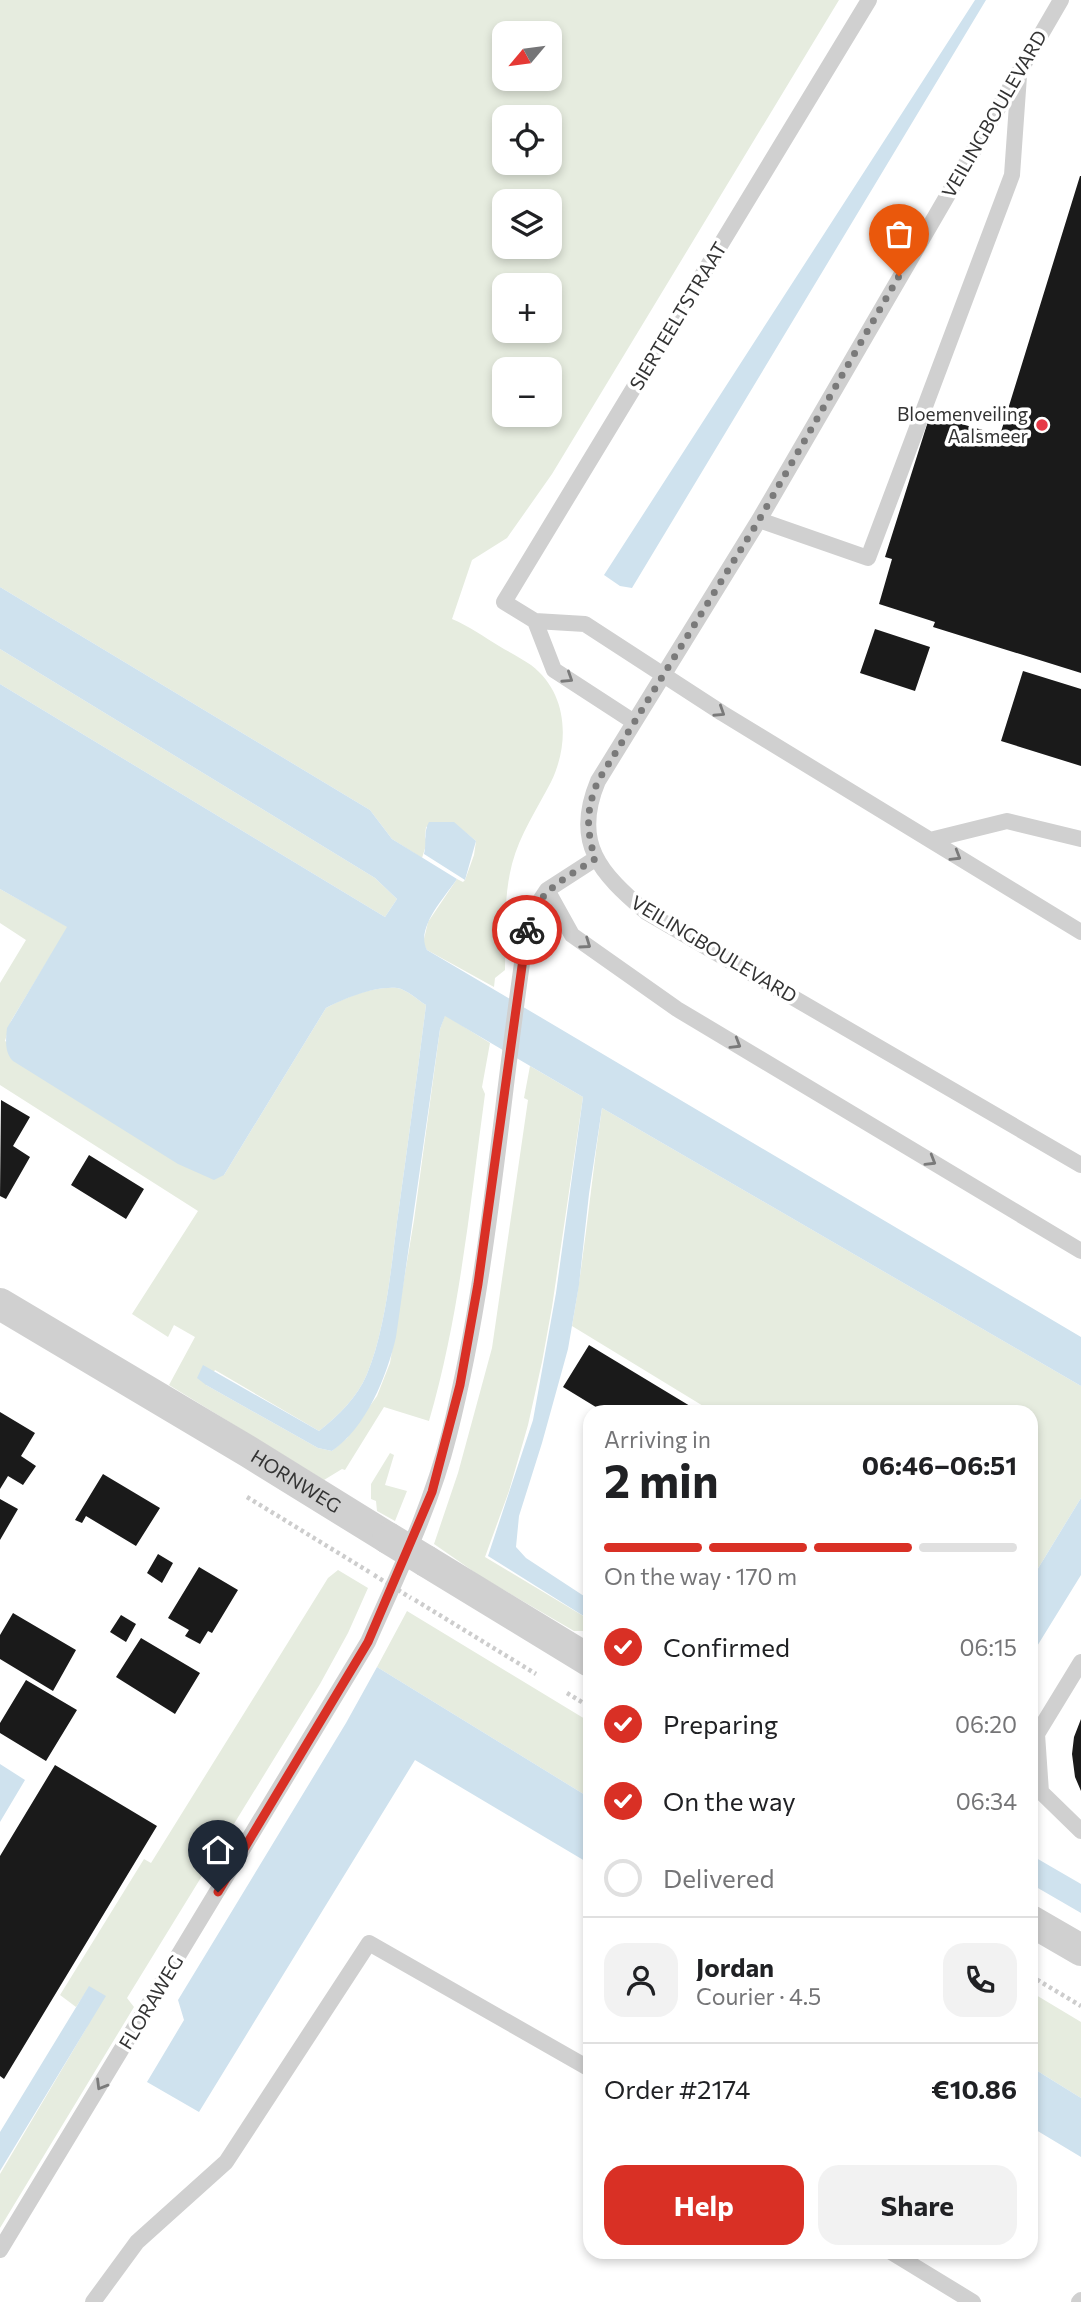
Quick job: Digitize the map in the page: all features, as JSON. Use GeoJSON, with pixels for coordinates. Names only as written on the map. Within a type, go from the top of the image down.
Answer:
{"type":"FeatureCollection","features":[{"type":"Feature","properties":{"kind":"street","name":"HORNWEG"},"geometry":{"type":"LineString","coordinates":[[0,1304],[248,1451],[583,1657]]}},
{"type":"Feature","properties":{"kind":"street"},"geometry":{"type":"LineString","coordinates":[[1038,1925],[1081,1950]]}},
{"type":"Feature","properties":{"kind":"lane","name":"SIERTEELTSTRAAT"},"geometry":{"type":"LineString","coordinates":[[869,0],[505,602],[535,621],[584,624],[722,713],[1081,932]]}},
{"type":"Feature","properties":{"kind":"lane","name":"VEILINGBOULEVARD"},"geometry":{"type":"LineString","coordinates":[[1061,0],[759,520],[598,781],[587,816],[588,836],[595,859],[616,887],[646,912],[1081,1165]]}},
{"type":"Feature","properties":{"kind":"lane"},"geometry":{"type":"LineString","coordinates":[[759,520],[868,558],[1012,175],[1020,70]]}},
{"type":"Feature","properties":{"kind":"lane"},"geometry":{"type":"LineString","coordinates":[[535,621],[554,670],[634,722]]}},
{"type":"Feature","properties":{"kind":"lane"},"geometry":{"type":"LineString","coordinates":[[930,840],[1007,821],[1081,839]]}},
{"type":"Feature","properties":{"kind":"lane","name":"FLORAWEG"},"geometry":{"type":"LineString","coordinates":[[0,2250],[368,1642],[399,1573],[432,1492],[460,1385],[478,1284],[529,917],[547,890],[595,859]]}},
{"type":"Feature","properties":{"kind":"lane"},"geometry":{"type":"LineString","coordinates":[[547,890],[572,934],[677,1009],[1081,1251]]}},
{"type":"Feature","properties":{"kind":"lane"},"geometry":{"type":"LineString","coordinates":[[1038,1732],[1081,1662]]}},
{"type":"Feature","properties":{"kind":"lane"},"geometry":{"type":"LineString","coordinates":[[1038,1748],[1041,1792],[1081,1830]]}},
{"type":"Feature","properties":{"kind":"lane"},"geometry":{"type":"LineString","coordinates":[[93,2302],[137,2242],[226,2162],[369,1943],[583,2065]]}},
{"type":"Feature","properties":{"kind":"lane"},"geometry":{"type":"LineString","coordinates":[[902,2259],[973,2302]]}},
{"type":"Feature","properties":{"kind":"path"},"geometry":{"type":"LineString","coordinates":[[374,1575],[542,1678]]}},
{"type":"Feature","properties":{"kind":"path"},"geometry":{"type":"LineString","coordinates":[[566,1692],[583,1703]]}},
{"type":"Feature","properties":{"kind":"path"},"geometry":{"type":"LineString","coordinates":[[1038,1980],[1081,2006]]}},
{"type":"Feature","properties":{"kind":"shaded area"},"geometry":{"type":"Polygon","coordinates":[[[0,0],[839,0],[552,474],[507,538],[472,560],[452,619],[531,665],[543,676],[559,704],[563,735],[557,767],[551,782],[515,853],[506,903],[505,970],[495,978],[494,987],[427,950],[423,943],[428,922],[457,879],[463,882],[465,880],[476,841],[448,823],[426,827],[427,842],[422,858],[392,839],[370,810],[0,587],[0,0]]]}},
{"type":"Feature","properties":{"kind":"shaded area"},"geometry":{"type":"Polygon","coordinates":[[[0,649],[375,878],[397,899],[385,917],[0,684],[0,649]]]}},
{"type":"Feature","properties":{"kind":"shaded area"},"geometry":{"type":"Polygon","coordinates":[[[0,889],[68,927],[11,1021],[5,1041],[224,1175],[326,1008],[360,993],[388,988],[404,990],[426,1005],[386,1300],[378,1339],[363,1383],[347,1405],[319,1431],[215,1370],[206,1385],[318,1448],[332,1451],[347,1438],[377,1396],[390,1363],[414,1220],[440,1029],[445,1015],[490,1043],[482,1087],[485,1094],[463,1259],[449,1341],[429,1421],[384,1407],[345,1470],[342,1469],[324,1480],[169,1385],[195,1337],[174,1325],[168,1337],[132,1314],[198,1211],[0,1085],[0,983],[26,940],[0,923],[0,889]]]}},
{"type":"Feature","properties":{"kind":"shaded area"},"geometry":{"type":"Polygon","coordinates":[[[530,1066],[583,1097],[542,1362],[509,1491],[485,1557],[583,1616],[583,1631],[574,1631],[480,1576],[434,1544],[458,1473],[492,1348],[528,1100],[524,1098],[530,1066]]]}},
{"type":"Feature","properties":{"kind":"shaded area"},"geometry":{"type":"Polygon","coordinates":[[[602,1108],[1081,1386],[1081,1498],[1038,1569],[1038,1405],[702,1405],[572,1326],[602,1108]]]}},
{"type":"Feature","properties":{"kind":"shaded area"},"geometry":{"type":"Polygon","coordinates":[[[390,1453],[394,1455],[385,1485],[407,1491],[395,1521],[377,1511],[376,1501],[371,1499],[371,1484],[390,1453]]]}},
{"type":"Feature","properties":{"kind":"shaded area"},"geometry":{"type":"Polygon","coordinates":[[[338,1570],[368,1588],[348,1633],[320,1684],[127,1998],[134,2007],[0,2228],[0,2174],[87,2027],[84,1995],[76,2007],[60,1995],[144,1859],[151,1863],[328,1578],[338,1570]]]}},
{"type":"Feature","properties":{"kind":"shaded area"},"geometry":{"type":"Polygon","coordinates":[[[407,1611],[583,1718],[583,1794],[377,1667],[407,1611]]]}},
{"type":"Feature","properties":{"kind":"shaded area"},"geometry":{"type":"Polygon","coordinates":[[[1038,1996],[1081,2022],[1081,2098],[1038,2071],[1038,1996]]]}},
{"type":"Feature","properties":{"kind":"water"},"geometry":{"type":"Polygon","coordinates":[[[975,0],[986,0],[632,588],[620,586],[604,575],[975,0]]]}},
{"type":"Feature","properties":{"kind":"water"},"geometry":{"type":"Polygon","coordinates":[[[0,587],[370,810],[392,839],[457,879],[428,923],[424,941],[427,950],[1081,1337],[1081,1386],[602,1108],[568,1349],[519,1516],[516,1547],[526,1558],[583,1595],[583,1616],[488,1556],[533,1420],[556,1293],[583,1097],[445,1016],[440,1029],[396,1337],[381,1384],[365,1415],[332,1451],[318,1448],[206,1385],[197,1378],[203,1365],[319,1431],[347,1406],[363,1383],[378,1339],[386,1300],[426,1005],[404,990],[388,988],[360,994],[326,1008],[224,1175],[214,1180],[178,1164],[13,1061],[7,1050],[7,1028],[67,927],[0,889],[0,684],[385,917],[397,899],[375,878],[0,649],[0,587]]]}},
{"type":"Feature","properties":{"kind":"water"},"geometry":{"type":"Polygon","coordinates":[[[429,822],[454,822],[476,841],[465,880],[424,854],[429,822]]]}},
{"type":"Feature","properties":{"kind":"water"},"geometry":{"type":"Polygon","coordinates":[[[1081,1498],[1081,1575],[1038,1645],[1038,1569],[1081,1498]]]}},
{"type":"Feature","properties":{"kind":"water"},"geometry":{"type":"Polygon","coordinates":[[[377,1667],[583,1794],[583,1860],[415,1760],[199,2112],[147,2082],[184,2020],[178,2000],[346,1723],[377,1667]]]}},
{"type":"Feature","properties":{"kind":"water"},"geometry":{"type":"Polygon","coordinates":[[[0,1764],[25,1780],[0,1822],[0,1764]]]}},
{"type":"Feature","properties":{"kind":"water"},"geometry":{"type":"Polygon","coordinates":[[[1038,1859],[1081,1884],[1081,1913],[1038,1888],[1038,1859]]]}},
{"type":"Feature","properties":{"kind":"water"},"geometry":{"type":"Polygon","coordinates":[[[89,1986],[106,1996],[0,2171],[0,2132],[89,1986]]]}},
{"type":"Feature","properties":{"kind":"water"},"geometry":{"type":"Polygon","coordinates":[[[1038,2071],[1081,2098],[1081,2157],[1038,2131],[1038,2071]]]}},
{"type":"Feature","properties":{"kind":"building","name":"Bloemenveiling Aalsmeer"},"geometry":{"type":"Polygon","coordinates":[[[1080,176],[1081,673],[933,627],[935,622],[879,604],[892,559],[885,557],[930,415],[1000,435],[1080,176]]]}},
{"type":"Feature","properties":{"kind":"building"},"geometry":{"type":"Polygon","coordinates":[[[875,629],[930,647],[915,691],[860,673],[875,629]]]}},
{"type":"Feature","properties":{"kind":"building"},"geometry":{"type":"Polygon","coordinates":[[[1023,671],[1081,689],[1081,766],[1001,741],[1023,671]]]}},
{"type":"Feature","properties":{"kind":"building"},"geometry":{"type":"Polygon","coordinates":[[[1,1100],[30,1117],[13,1146],[30,1157],[6,1199],[0,1196],[1,1100]]]}},
{"type":"Feature","properties":{"kind":"building"},"geometry":{"type":"Polygon","coordinates":[[[89,1155],[144,1189],[126,1219],[71,1185],[89,1155]]]}},
{"type":"Feature","properties":{"kind":"building"},"geometry":{"type":"Polygon","coordinates":[[[589,1345],[688,1405],[593,1405],[563,1387],[589,1345]]]}},
{"type":"Feature","properties":{"kind":"building"},"geometry":{"type":"Polygon","coordinates":[[[0,1412],[35,1433],[21,1456],[36,1466],[23,1485],[8,1476],[0,1489],[0,1412]]]}},
{"type":"Feature","properties":{"kind":"building"},"geometry":{"type":"Polygon","coordinates":[[[103,1474],[160,1508],[136,1546],[86,1516],[82,1523],[75,1520],[103,1474]]]}},
{"type":"Feature","properties":{"kind":"building"},"geometry":{"type":"Polygon","coordinates":[[[0,1499],[18,1509],[0,1540],[0,1499]]]}},
{"type":"Feature","properties":{"kind":"building"},"geometry":{"type":"Polygon","coordinates":[[[158,1554],[173,1563],[162,1583],[147,1573],[158,1554]]]}},
{"type":"Feature","properties":{"kind":"building"},"geometry":{"type":"Polygon","coordinates":[[[199,1567],[238,1590],[212,1633],[208,1631],[200,1644],[185,1636],[189,1630],[168,1618],[199,1567]]]}},
{"type":"Feature","properties":{"kind":"building"},"geometry":{"type":"Polygon","coordinates":[[[13,1613],[76,1650],[53,1691],[0,1659],[0,1635],[13,1613]]]}},
{"type":"Feature","properties":{"kind":"building"},"geometry":{"type":"Polygon","coordinates":[[[121,1615],[136,1624],[126,1642],[110,1632],[121,1615]]]}},
{"type":"Feature","properties":{"kind":"building"},"geometry":{"type":"Polygon","coordinates":[[[141,1638],[200,1673],[175,1714],[116,1677],[141,1638]]]}},
{"type":"Feature","properties":{"kind":"building"},"geometry":{"type":"Polygon","coordinates":[[[26,1680],[77,1710],[46,1761],[0,1733],[0,1723],[26,1680]]]}},
{"type":"Feature","properties":{"kind":"building"},"geometry":{"type":"Polygon","coordinates":[[[1081,1719],[1081,1791],[1075,1777],[1072,1754],[1074,1737],[1081,1719]]]}},
{"type":"Feature","properties":{"kind":"building"},"geometry":{"type":"Polygon","coordinates":[[[55,1765],[157,1826],[4,2079],[0,2076],[0,1856],[55,1765]]]}},
{"type":"Feature","properties":{"kind":"way so far"},"geometry":{"type":"LineString","coordinates":[[527,930],[529,917],[547,890],[595,859],[588,836],[587,816],[598,781],[759,520],[899,276]]}},
{"type":"Feature","properties":{"kind":"place","name":"Bloemenveiling Aalsmeer"},"geometry":{"type":"Point","coordinates":[1042,425]}},
{"type":"Feature","properties":{"kind":"route"},"geometry":{"type":"LineString","coordinates":[[218,1892],[368,1642],[432,1492],[460,1385],[478,1284],[527,930]]}}]}
